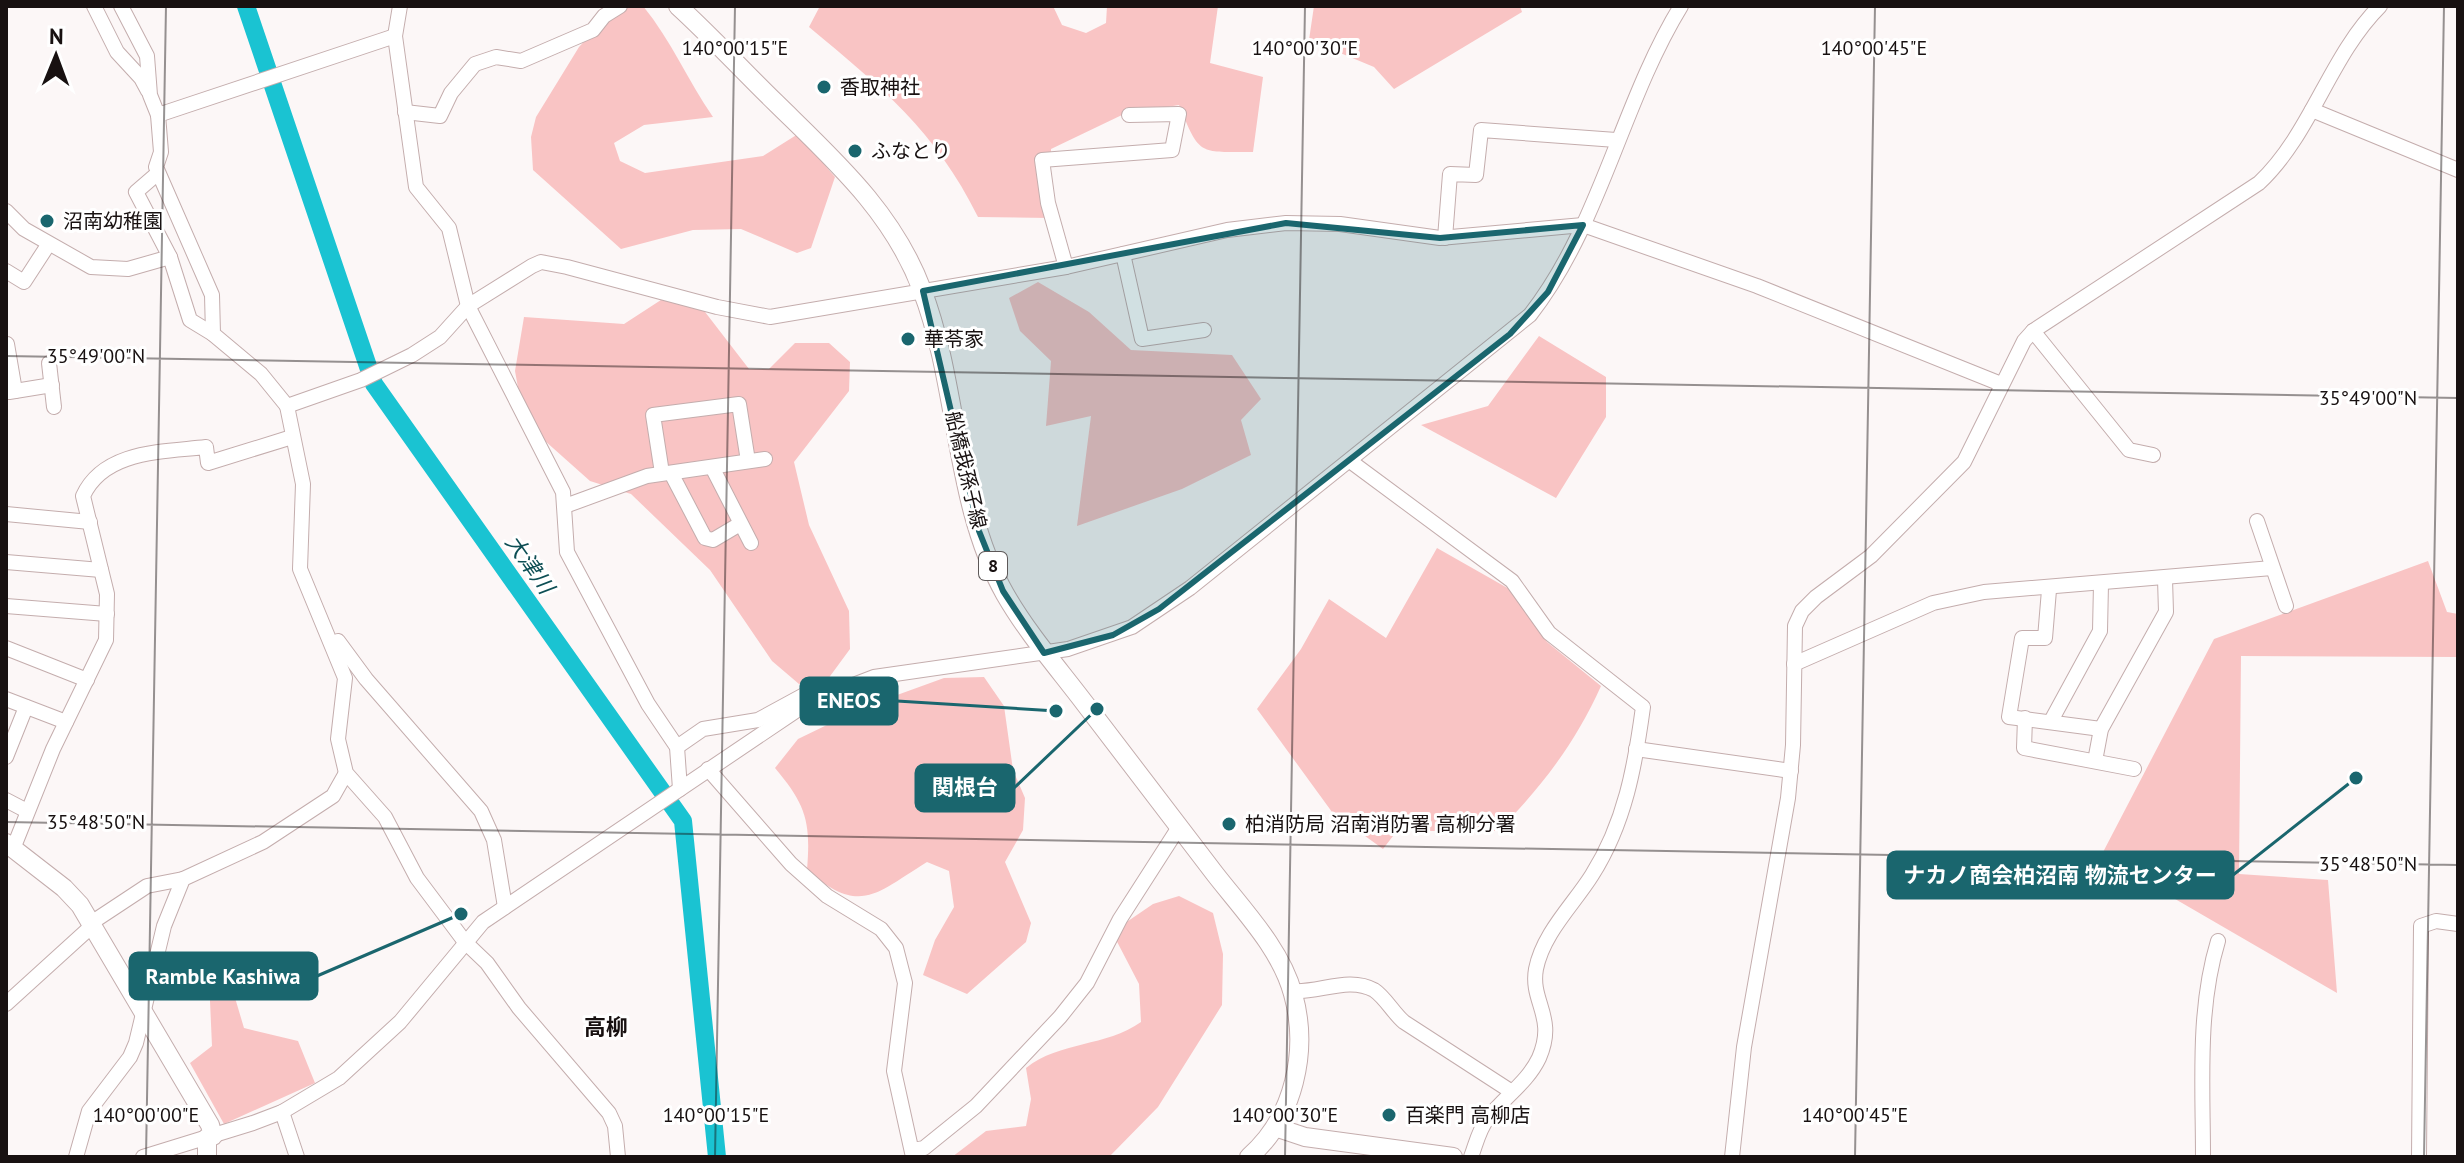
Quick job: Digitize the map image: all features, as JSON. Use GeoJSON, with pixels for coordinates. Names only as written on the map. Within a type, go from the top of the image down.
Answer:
{"type":"FeatureCollection","features":[{"type":"Feature","properties":{"kind":"main road","name":"船橋我孫子線"},"geometry":{"type":"LineString","coordinates":[[678,6],[865,192],[899,238],[923,291],[979,531],[1003,591],[1044,653],[1268,945],[1293,991],[1300,1053],[1296,1077],[1275,1127],[1249,1157]]}},
{"type":"Feature","properties":{"kind":"main road"},"geometry":{"type":"LineString","coordinates":[[8,846],[64,888],[92,924],[210,1125],[213,1136],[210,1137],[207,1157]]}},
{"type":"Feature","properties":{"kind":"main road"},"geometry":{"type":"LineString","coordinates":[[1275,1127],[1305,1137],[1453,1157]]}},
{"type":"Feature","properties":{"kind":"street"},"geometry":{"type":"LineString","coordinates":[[94,6],[117,52],[141,78],[158,115],[158,173],[212,295],[213,334]]}},
{"type":"Feature","properties":{"kind":"street"},"geometry":{"type":"LineString","coordinates":[[121,6],[147,56],[150,95]]}},
{"type":"Feature","properties":{"kind":"street"},"geometry":{"type":"LineString","coordinates":[[400,6],[395,36],[416,187],[449,228],[468,306],[557,481],[565,506],[567,552],[648,704],[677,747],[678,790]]}},
{"type":"Feature","properties":{"kind":"street"},"geometry":{"type":"LineString","coordinates":[[405,112],[440,116],[451,93],[475,64],[496,57],[521,61],[593,30],[604,16],[620,6]]}},
{"type":"Feature","properties":{"kind":"street"},"geometry":{"type":"LineString","coordinates":[[143,1157],[282,1112],[339,1078],[376,1047],[465,942],[505,907],[809,702],[874,677],[1044,653],[1098,640],[1132,627],[1190,588],[1530,315],[1567,261],[1647,66],[1681,6]]}},
{"type":"Feature","properties":{"kind":"street"},"geometry":{"type":"LineString","coordinates":[[1732,1157],[1744,1047],[1791,771],[1795,626],[1802,611],[1871,556],[1964,462],[2001,384],[2033,331],[2259,183],[2292,147],[2351,42],[2380,6]]}},
{"type":"Feature","properties":{"kind":"street"},"geometry":{"type":"LineString","coordinates":[[158,115],[395,36]]}},
{"type":"Feature","properties":{"kind":"street"},"geometry":{"type":"LineString","coordinates":[[2312,110],[2458,170]]}},
{"type":"Feature","properties":{"kind":"street"},"geometry":{"type":"LineString","coordinates":[[1066,267],[1048,203],[1042,160],[1172,150],[1179,114],[1129,115]]}},
{"type":"Feature","properties":{"kind":"street"},"geometry":{"type":"LineString","coordinates":[[1445,238],[1450,174],[1476,175],[1481,130],[1616,140]]}},
{"type":"Feature","properties":{"kind":"street"},"geometry":{"type":"LineString","coordinates":[[158,173],[136,192],[170,257],[190,320],[213,334],[261,374],[287,406],[303,484],[300,569],[345,678],[338,739],[346,773],[385,817],[417,878],[465,942],[487,963],[519,1008],[609,1113],[615,1126],[618,1157]]}},
{"type":"Feature","properties":{"kind":"street"},"geometry":{"type":"LineString","coordinates":[[6,211],[24,229],[48,245],[79,262],[107,271],[128,269],[170,257]]}},
{"type":"Feature","properties":{"kind":"street"},"geometry":{"type":"LineString","coordinates":[[287,406],[361,380],[440,337],[468,306],[541,262],[717,307],[770,317],[1066,267],[1194,236],[1286,223],[1340,224],[1445,238],[1583,225],[1757,286],[2001,384]]}},
{"type":"Feature","properties":{"kind":"street"},"geometry":{"type":"LineString","coordinates":[[6,271],[24,282],[48,245]]}},
{"type":"Feature","properties":{"kind":"street"},"geometry":{"type":"LineString","coordinates":[[1123,254],[1142,339],[1204,330]]}},
{"type":"Feature","properties":{"kind":"street"},"geometry":{"type":"LineString","coordinates":[[6,328],[10,392],[52,385]]}},
{"type":"Feature","properties":{"kind":"street"},"geometry":{"type":"LineString","coordinates":[[2033,331],[2129,450],[2153,455]]}},
{"type":"Feature","properties":{"kind":"street"},"geometry":{"type":"LineString","coordinates":[[49,363],[54,407]]}},
{"type":"Feature","properties":{"kind":"street"},"geometry":{"type":"LineString","coordinates":[[740,524],[713,540],[705,538],[667,473],[653,415],[739,404],[748,461]]}},
{"type":"Feature","properties":{"kind":"street"},"geometry":{"type":"LineString","coordinates":[[8,846],[106,640],[107,614],[101,570],[83,496],[87,489],[98,477],[127,458],[206,447],[208,463],[292,437]]}},
{"type":"Feature","properties":{"kind":"street"},"geometry":{"type":"LineString","coordinates":[[565,506],[667,473],[765,459]]}},
{"type":"Feature","properties":{"kind":"street"},"geometry":{"type":"LineString","coordinates":[[1350,461],[1512,581],[1549,633],[1643,707],[1632,783],[1617,826],[1591,877],[1559,920],[1536,966],[1535,984],[1546,1019],[1546,1036],[1528,1079],[1488,1118],[1471,1157]]}},
{"type":"Feature","properties":{"kind":"street"},"geometry":{"type":"LineString","coordinates":[[712,467],[751,543]]}},
{"type":"Feature","properties":{"kind":"street"},"geometry":{"type":"LineString","coordinates":[[6,514],[90,522]]}},
{"type":"Feature","properties":{"kind":"street"},"geometry":{"type":"LineString","coordinates":[[2257,521],[2286,606]]}},
{"type":"Feature","properties":{"kind":"street"},"geometry":{"type":"LineString","coordinates":[[6,562],[101,570]]}},
{"type":"Feature","properties":{"kind":"street"},"geometry":{"type":"LineString","coordinates":[[1794,664],[1933,603],[1984,592],[2049,590],[2272,568]]}},
{"type":"Feature","properties":{"kind":"street"},"geometry":{"type":"LineString","coordinates":[[2095,761],[2101,729],[2166,612],[2165,579]]}},
{"type":"Feature","properties":{"kind":"street"},"geometry":{"type":"LineString","coordinates":[[2051,721],[2100,631],[2101,584]]}},
{"type":"Feature","properties":{"kind":"street"},"geometry":{"type":"LineString","coordinates":[[2049,590],[2045,638],[2022,638],[2009,717],[2101,729]]}},
{"type":"Feature","properties":{"kind":"street"},"geometry":{"type":"LineString","coordinates":[[6,606],[107,614]]}},
{"type":"Feature","properties":{"kind":"street"},"geometry":{"type":"LineString","coordinates":[[327,629],[481,811],[494,840],[505,907]]}},
{"type":"Feature","properties":{"kind":"street"},"geometry":{"type":"LineString","coordinates":[[6,648],[87,680]]}},
{"type":"Feature","properties":{"kind":"street"},"geometry":{"type":"LineString","coordinates":[[677,747],[703,729],[758,720],[804,695],[809,702]]}},
{"type":"Feature","properties":{"kind":"street"},"geometry":{"type":"LineString","coordinates":[[6,699],[66,722]]}},
{"type":"Feature","properties":{"kind":"street"},"geometry":{"type":"LineString","coordinates":[[6,757],[26,707]]}},
{"type":"Feature","properties":{"kind":"street"},"geometry":{"type":"LineString","coordinates":[[2025,718],[2024,748],[2134,769]]}},
{"type":"Feature","properties":{"kind":"street"},"geometry":{"type":"LineString","coordinates":[[1636,749],[1791,771]]}},
{"type":"Feature","properties":{"kind":"street"},"geometry":{"type":"LineString","coordinates":[[708,769],[791,864],[827,896],[881,929],[896,948],[905,983],[894,1071],[913,1154],[976,1106],[1060,1017],[1087,983],[1120,919],[1179,827]]}},
{"type":"Feature","properties":{"kind":"street"},"geometry":{"type":"LineString","coordinates":[[333,796],[346,773]]}},
{"type":"Feature","properties":{"kind":"street"},"geometry":{"type":"LineString","coordinates":[[6,1004],[92,924],[147,886],[183,879],[263,842],[333,796],[367,795]]}},
{"type":"Feature","properties":{"kind":"street"},"geometry":{"type":"LineString","coordinates":[[6,800],[27,811]]}},
{"type":"Feature","properties":{"kind":"street"},"geometry":{"type":"LineString","coordinates":[[76,1157],[89,1111],[130,1057],[172,902],[183,879]]}},
{"type":"Feature","properties":{"kind":"street"},"geometry":{"type":"LineString","coordinates":[[2419,1157],[2421,926],[2436,921],[2458,924]]}},
{"type":"Feature","properties":{"kind":"street"},"geometry":{"type":"LineString","coordinates":[[2203,1157],[2204,1010],[2209,972],[2218,941]]}},
{"type":"Feature","properties":{"kind":"street"},"geometry":{"type":"LineString","coordinates":[[1293,991],[1309,992],[1355,984],[1376,991],[1390,1011],[1404,1022],[1512,1092]]}},
{"type":"Feature","properties":{"kind":"street"},"geometry":{"type":"LineString","coordinates":[[282,1112],[297,1157]]}},
{"type":"Feature","properties":{"kind":"highlighted area"},"geometry":{"type":"Polygon","coordinates":[[[1286,223],[1440,238],[1583,225],[1548,292],[1510,334],[1159,609],[1113,635],[1044,653],[1003,591],[979,531],[923,291],[1286,223]]]}},
{"type":"Feature","properties":{"kind":"shaded area"},"geometry":{"type":"Polygon","coordinates":[[[627,6],[643,6],[713,117],[644,125],[614,143],[620,161],[645,173],[763,156],[798,134],[835,177],[811,248],[797,253],[741,229],[693,230],[621,249],[533,170],[531,137],[536,117],[579,47],[607,17],[627,6]]]}},
{"type":"Feature","properties":{"kind":"shaded area"},"geometry":{"type":"Polygon","coordinates":[[[820,6],[1053,6],[1062,25],[1086,33],[1106,23],[1107,6],[1218,6],[1210,63],[1263,77],[1253,152],[1221,152],[1203,148],[1192,134],[1179,105],[1124,114],[1051,149],[1050,218],[978,217],[944,159],[905,112],[809,27],[820,6]]]}},
{"type":"Feature","properties":{"kind":"shaded area"},"geometry":{"type":"Polygon","coordinates":[[[1314,6],[1520,6],[1522,12],[1394,89],[1374,67],[1309,40],[1314,6]]]}},
{"type":"Feature","properties":{"kind":"shaded area"},"geometry":{"type":"Polygon","coordinates":[[[1038,282],[1089,312],[1131,350],[1232,355],[1261,399],[1241,420],[1251,455],[1182,489],[1077,526],[1091,416],[1046,426],[1051,361],[1020,331],[1009,298],[1038,282]]]}},
{"type":"Feature","properties":{"kind":"shaded area"},"geometry":{"type":"Polygon","coordinates":[[[664,298],[702,308],[749,369],[769,369],[795,343],[829,343],[850,362],[849,391],[794,462],[809,525],[849,611],[850,649],[825,683],[799,684],[772,661],[710,570],[631,494],[590,481],[535,432],[521,404],[515,371],[524,317],[624,324],[664,298]]]}},
{"type":"Feature","properties":{"kind":"shaded area"},"geometry":{"type":"Polygon","coordinates":[[[1539,336],[1606,377],[1606,417],[1556,498],[1421,425],[1488,406],[1539,336]]]}},
{"type":"Feature","properties":{"kind":"shaded area"},"geometry":{"type":"Polygon","coordinates":[[[1437,548],[1511,590],[1547,642],[1601,686],[1556,763],[1498,831],[1427,831],[1403,823],[1383,849],[1332,812],[1257,709],[1301,649],[1329,599],[1386,638],[1437,548]]]}},
{"type":"Feature","properties":{"kind":"shaded area"},"geometry":{"type":"Polygon","coordinates":[[[2428,561],[2447,612],[2458,614],[2458,657],[2241,656],[2239,874],[2328,880],[2337,993],[2101,856],[2214,639],[2428,561]]]}},
{"type":"Feature","properties":{"kind":"shaded area"},"geometry":{"type":"Polygon","coordinates":[[[984,677],[1004,706],[1013,770],[1025,798],[1023,830],[1005,862],[1031,923],[1026,942],[967,994],[923,975],[935,940],[954,907],[949,871],[927,862],[880,891],[867,895],[841,893],[825,884],[807,870],[808,839],[804,814],[794,793],[775,768],[798,739],[864,707],[944,678],[984,677]]]}},
{"type":"Feature","properties":{"kind":"shaded area"},"geometry":{"type":"Polygon","coordinates":[[[1179,896],[1213,913],[1223,954],[1222,1005],[1158,1107],[1109,1157],[952,1157],[986,1131],[1026,1126],[1031,1099],[1026,1068],[1053,1053],[1113,1036],[1141,1022],[1139,984],[1112,932],[1153,904],[1179,896]]]}},
{"type":"Feature","properties":{"kind":"shaded area"},"geometry":{"type":"Polygon","coordinates":[[[222,954],[244,1028],[298,1041],[315,1083],[224,1124],[190,1063],[212,1046],[208,956],[222,954]]]}},
{"type":"Feature","properties":{"kind":"waterway","name":"大津川"},"geometry":{"type":"LineString","coordinates":[[246,6],[374,384],[683,821],[717,1157]]}},
{"type":"Feature","properties":{"kind":"place","name":"香取神社"},"geometry":{"type":"Point","coordinates":[824,87]}},
{"type":"Feature","properties":{"kind":"place","name":"ふなとり"},"geometry":{"type":"Point","coordinates":[855,151]}},
{"type":"Feature","properties":{"kind":"place","name":"沼南幼稚園"},"geometry":{"type":"Point","coordinates":[47,221]}},
{"type":"Feature","properties":{"kind":"place","name":"華苓家"},"geometry":{"type":"Point","coordinates":[908,339]}},
{"type":"Feature","properties":{"kind":"place","name":"関根台"},"geometry":{"type":"Point","coordinates":[1097,709]}},
{"type":"Feature","properties":{"kind":"place","name":"ENEOS"},"geometry":{"type":"Point","coordinates":[1056,711]}},
{"type":"Feature","properties":{"kind":"place","name":"ナカノ商会柏沼南 物流センター"},"geometry":{"type":"Point","coordinates":[2356,778]}},
{"type":"Feature","properties":{"kind":"place","name":"柏消防局 沼南消防署 高柳分署"},"geometry":{"type":"Point","coordinates":[1229,824]}},
{"type":"Feature","properties":{"kind":"place","name":"Ramble Kashiwa"},"geometry":{"type":"Point","coordinates":[461,914]}},
{"type":"Feature","properties":{"kind":"place","name":"百楽門 高柳店"},"geometry":{"type":"Point","coordinates":[1389,1115]}},
{"type":"Feature","properties":{"kind":"district","name":"高柳"},"geometry":{"type":"Point","coordinates":[606,1027]}}]}
